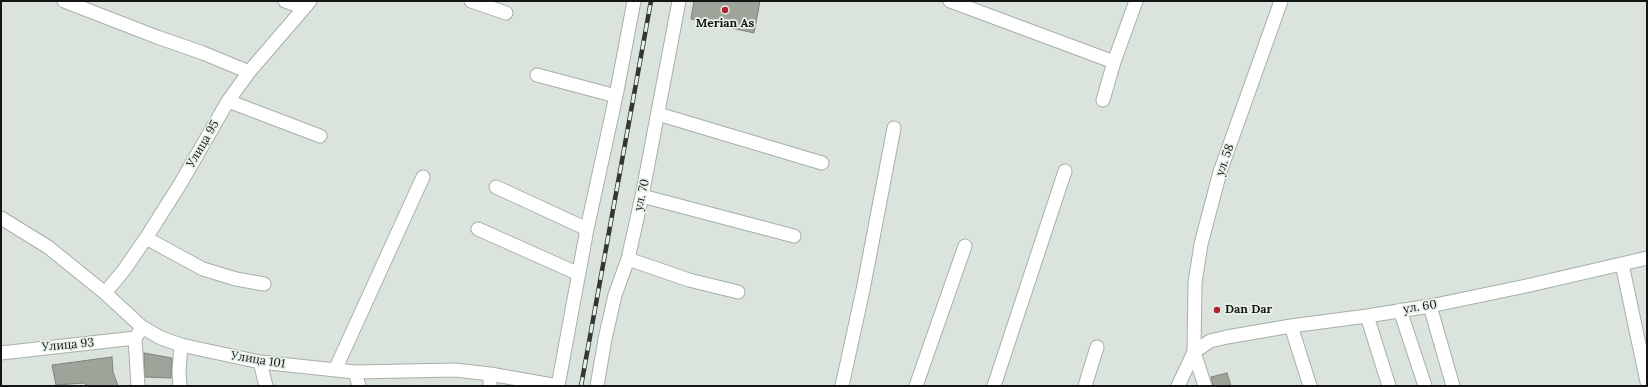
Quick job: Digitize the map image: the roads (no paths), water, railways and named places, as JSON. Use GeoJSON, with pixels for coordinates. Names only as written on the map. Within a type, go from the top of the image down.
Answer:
{"type":"FeatureCollection","features":[{"type":"Feature","properties":{"kind":"street"},"geometry":{"type":"LineString","coordinates":[[64,1],[90,5],[157,37],[203,53],[249,72]]}},
{"type":"Feature","properties":{"kind":"street"},"geometry":{"type":"LineString","coordinates":[[285,1],[307,5]]}},
{"type":"Feature","properties":{"kind":"street"},"geometry":{"type":"LineString","coordinates":[[471,1],[506,13]]}},
{"type":"Feature","properties":{"kind":"street"},"geometry":{"type":"LineString","coordinates":[[552,385],[579,274],[634,1]]}},
{"type":"Feature","properties":{"kind":"street","name":"ул. 70"},"geometry":{"type":"LineString","coordinates":[[597,386],[605,339],[615,295],[628,259],[642,196],[678,1]]}},
{"type":"Feature","properties":{"kind":"street"},"geometry":{"type":"LineString","coordinates":[[950,1],[1114,62]]}},
{"type":"Feature","properties":{"kind":"street"},"geometry":{"type":"LineString","coordinates":[[1103,100],[1114,62],[1136,1]]}},
{"type":"Feature","properties":{"kind":"street","name":"ул. 58"},"geometry":{"type":"LineString","coordinates":[[1194,352],[1195,283],[1197,263],[1210,206],[1220,172],[1281,1]]}},
{"type":"Feature","properties":{"kind":"street","name":"Улица 95"},"geometry":{"type":"LineString","coordinates":[[105,293],[124,270],[146,238],[179,186],[228,100],[249,72],[307,5]]}},
{"type":"Feature","properties":{"kind":"street"},"geometry":{"type":"LineString","coordinates":[[537,75],[616,96]]}},
{"type":"Feature","properties":{"kind":"street"},"geometry":{"type":"LineString","coordinates":[[228,100],[320,136]]}},
{"type":"Feature","properties":{"kind":"street"},"geometry":{"type":"LineString","coordinates":[[658,114],[822,163]]}},
{"type":"Feature","properties":{"kind":"street"},"geometry":{"type":"LineString","coordinates":[[842,386],[863,290],[894,128]]}},
{"type":"Feature","properties":{"kind":"street"},"geometry":{"type":"LineString","coordinates":[[994,386],[1066,171]]}},
{"type":"Feature","properties":{"kind":"street"},"geometry":{"type":"LineString","coordinates":[[335,370],[423,177]]}},
{"type":"Feature","properties":{"kind":"street"},"geometry":{"type":"LineString","coordinates":[[496,188],[587,230]]}},
{"type":"Feature","properties":{"kind":"street"},"geometry":{"type":"LineString","coordinates":[[642,196],[794,236]]}},
{"type":"Feature","properties":{"kind":"street","name":"Улица 101"},"geometry":{"type":"LineString","coordinates":[[1,218],[48,247],[105,293],[139,333],[161,338],[181,345],[260,362],[355,372],[454,370],[490,380],[552,385]]}},
{"type":"Feature","properties":{"kind":"street"},"geometry":{"type":"LineString","coordinates":[[478,229],[579,274]]}},
{"type":"Feature","properties":{"kind":"street"},"geometry":{"type":"LineString","coordinates":[[146,238],[202,269],[236,279],[264,284]]}},
{"type":"Feature","properties":{"kind":"street"},"geometry":{"type":"LineString","coordinates":[[916,386],[965,246]]}},
{"type":"Feature","properties":{"kind":"street","name":"ул. 60"},"geometry":{"type":"LineString","coordinates":[[1194,352],[1210,341],[1227,336],[1430,306],[1526,286],[1647,258]]}},
{"type":"Feature","properties":{"kind":"street"},"geometry":{"type":"LineString","coordinates":[[628,259],[689,280],[738,292]]}},
{"type":"Feature","properties":{"kind":"street"},"geometry":{"type":"LineString","coordinates":[[1622,264],[1647,382]]}},
{"type":"Feature","properties":{"kind":"street"},"geometry":{"type":"LineString","coordinates":[[1430,306],[1453,386]]}},
{"type":"Feature","properties":{"kind":"street"},"geometry":{"type":"LineString","coordinates":[[1400,310],[1425,386]]}},
{"type":"Feature","properties":{"kind":"street"},"geometry":{"type":"LineString","coordinates":[[1367,316],[1389,386]]}},
{"type":"Feature","properties":{"kind":"street"},"geometry":{"type":"LineString","coordinates":[[1291,326],[1310,386]]}},
{"type":"Feature","properties":{"kind":"street"},"geometry":{"type":"LineString","coordinates":[[138,386],[139,333]]}},
{"type":"Feature","properties":{"kind":"street","name":"Улица 93"},"geometry":{"type":"LineString","coordinates":[[1,353],[139,333]]}},
{"type":"Feature","properties":{"kind":"street"},"geometry":{"type":"LineString","coordinates":[[180,386],[179,371],[181,345]]}},
{"type":"Feature","properties":{"kind":"street"},"geometry":{"type":"LineString","coordinates":[[1086,386],[1097,347]]}},
{"type":"Feature","properties":{"kind":"street"},"geometry":{"type":"LineString","coordinates":[[1178,386],[1194,352]]}},
{"type":"Feature","properties":{"kind":"street"},"geometry":{"type":"LineString","coordinates":[[1194,352],[1205,386]]}},
{"type":"Feature","properties":{"kind":"street"},"geometry":{"type":"LineString","coordinates":[[260,362],[266,386]]}},
{"type":"Feature","properties":{"kind":"street"},"geometry":{"type":"LineString","coordinates":[[355,372],[359,386]]}},
{"type":"Feature","properties":{"kind":"railway"},"geometry":{"type":"LineString","coordinates":[[581,386],[651,1]]}},
{"type":"Feature","properties":{"kind":"place","name":"Merian As"},"geometry":{"type":"Point","coordinates":[725,10]}},
{"type":"Feature","properties":{"kind":"place","name":"Dan Dar"},"geometry":{"type":"Point","coordinates":[1217,310]}}]}
